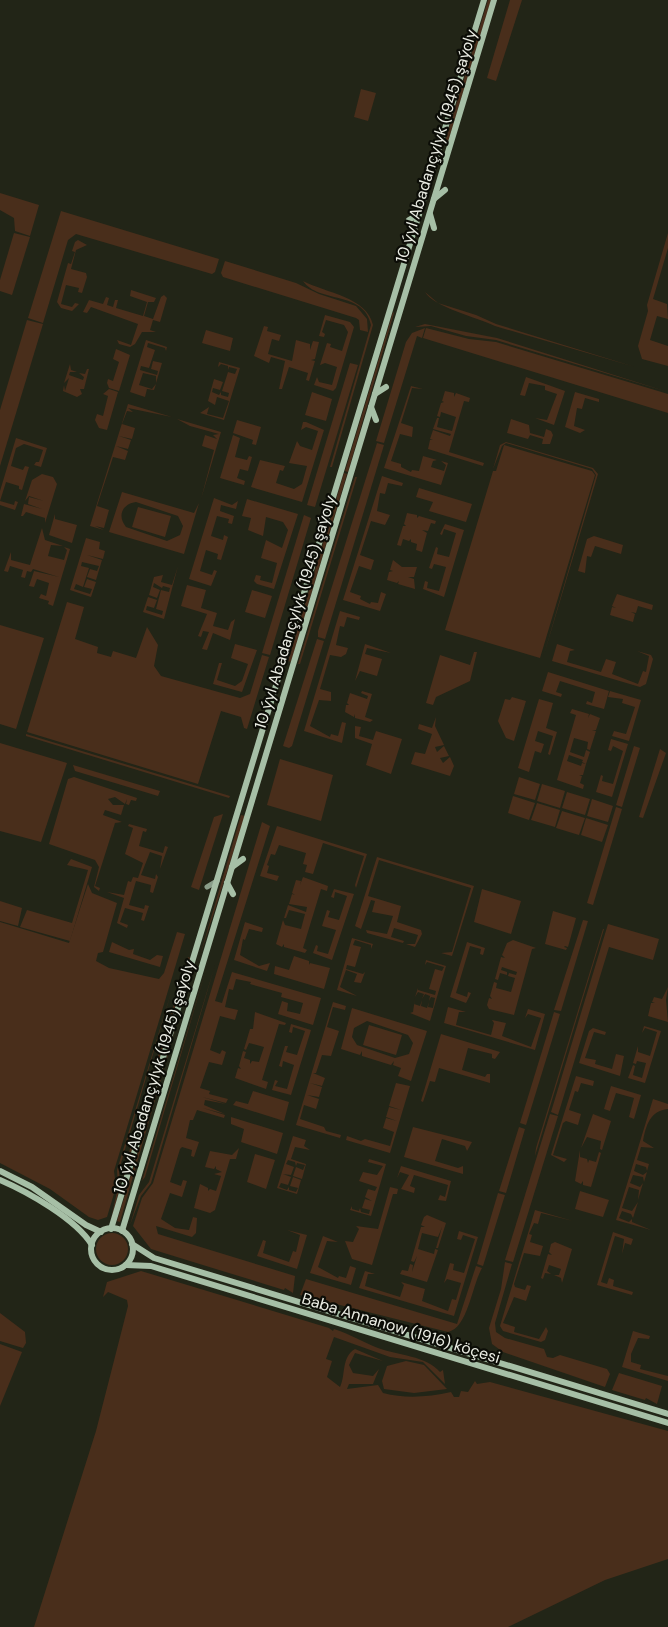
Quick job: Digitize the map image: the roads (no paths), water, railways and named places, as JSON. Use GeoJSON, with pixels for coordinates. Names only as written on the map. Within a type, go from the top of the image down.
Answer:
{"type":"FeatureCollection","features":[{"type":"Feature","properties":{"kind":"main road","name":"10 ýyl Abadançylyk (1945) şaýoly"},"geometry":{"type":"LineString","coordinates":[[111,1228],[484,0]]}},
{"type":"Feature","properties":{"kind":"main road","name":"10 ýyl Abadançylyk (1945) şaýoly"},"geometry":{"type":"LineString","coordinates":[[122,1231],[494,0]]}},
{"type":"Feature","properties":{"kind":"main road"},"geometry":{"type":"LineString","coordinates":[[419,185],[425,194]]}},
{"type":"Feature","properties":{"kind":"main road"},"geometry":{"type":"LineString","coordinates":[[434,200],[445,190]]}},
{"type":"Feature","properties":{"kind":"main road"},"geometry":{"type":"LineString","coordinates":[[430,213],[434,228]]}},
{"type":"Feature","properties":{"kind":"main road"},"geometry":{"type":"LineString","coordinates":[[409,220],[419,214]]}},
{"type":"Feature","properties":{"kind":"main road"},"geometry":{"type":"LineString","coordinates":[[360,381],[365,390]]}},
{"type":"Feature","properties":{"kind":"main road"},"geometry":{"type":"LineString","coordinates":[[375,394],[386,387]]}},
{"type":"Feature","properties":{"kind":"main road"},"geometry":{"type":"LineString","coordinates":[[351,412],[360,406]]}},
{"type":"Feature","properties":{"kind":"main road"},"geometry":{"type":"LineString","coordinates":[[371,407],[376,420]]}},
{"type":"Feature","properties":{"kind":"main road"},"geometry":{"type":"LineString","coordinates":[[218,852],[222,863]]}},
{"type":"Feature","properties":{"kind":"main road"},"geometry":{"type":"LineString","coordinates":[[232,868],[243,859]]}},
{"type":"Feature","properties":{"kind":"main road"},"geometry":{"type":"LineString","coordinates":[[207,887],[217,881]]}},
{"type":"Feature","properties":{"kind":"main road"},"geometry":{"type":"LineString","coordinates":[[227,883],[233,894]]}},
{"type":"Feature","properties":{"kind":"main road"},"geometry":{"type":"LineString","coordinates":[[181,999],[191,1002]]}},
{"type":"Feature","properties":{"kind":"main road"},"geometry":{"type":"LineString","coordinates":[[0,1171],[32,1187],[86,1225],[101,1232]]}},
{"type":"Feature","properties":{"kind":"main road"},"geometry":{"type":"LineString","coordinates":[[0,1180],[46,1205],[85,1235],[92,1245],[93,1258],[102,1268],[114,1270],[126,1265],[132,1257],[132,1244],[122,1231],[111,1228],[101,1232],[92,1245]]}},
{"type":"Feature","properties":{"kind":"main road","name":"Baba Annanow (1916) köçesi"},"geometry":{"type":"LineString","coordinates":[[132,1244],[154,1258],[668,1414]]}},
{"type":"Feature","properties":{"kind":"main road","name":"Baba Annanow (1916) köçesi"},"geometry":{"type":"LineString","coordinates":[[126,1265],[151,1266],[668,1423]]}}]}
